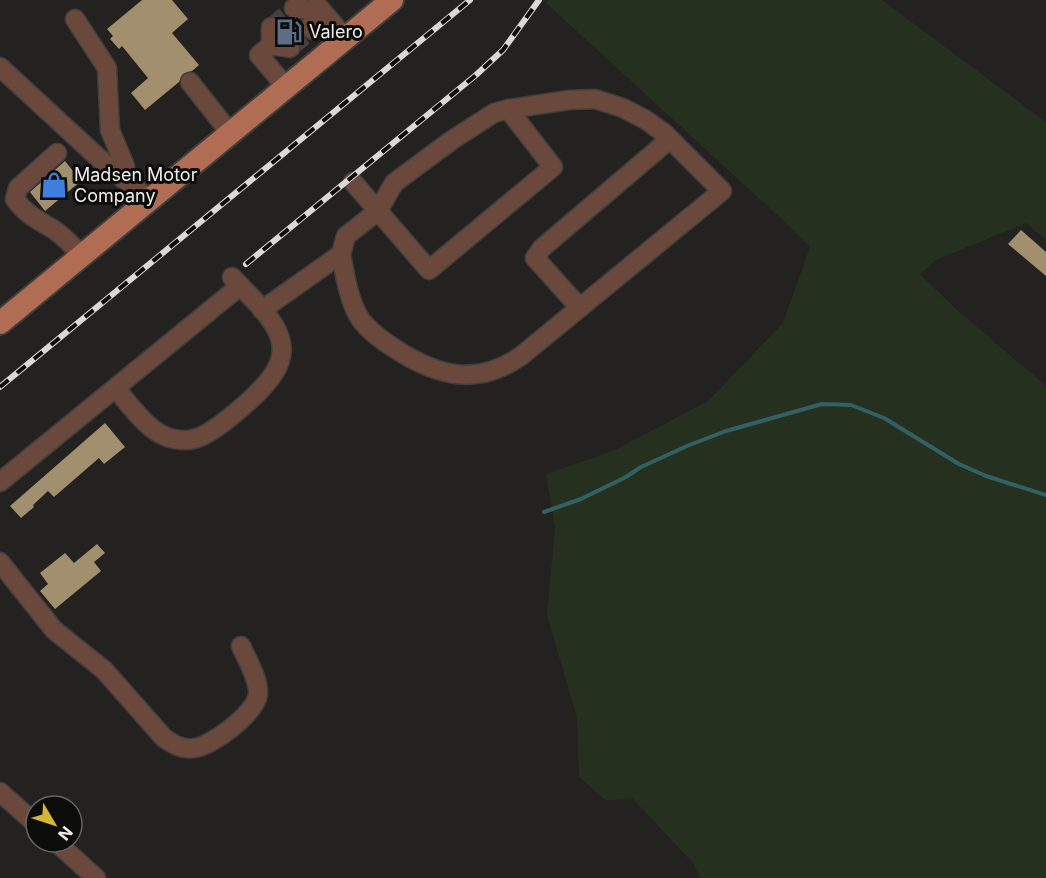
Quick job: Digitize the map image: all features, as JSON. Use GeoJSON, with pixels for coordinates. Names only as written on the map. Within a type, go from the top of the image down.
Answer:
{"type":"FeatureCollection","features":[{"type":"Feature","properties":{"kind":"main road"},"geometry":{"type":"LineString","coordinates":[[0,323],[392,0]]}},
{"type":"Feature","properties":{"kind":"street"},"geometry":{"type":"LineString","coordinates":[[305,17],[318,6],[345,39]]}},
{"type":"Feature","properties":{"kind":"street"},"geometry":{"type":"LineString","coordinates":[[75,19],[107,68],[110,130],[125,166],[123,178]]}},
{"type":"Feature","properties":{"kind":"street"},"geometry":{"type":"LineString","coordinates":[[278,39],[259,55],[286,87]]}},
{"type":"Feature","properties":{"kind":"street"},"geometry":{"type":"LineString","coordinates":[[0,67],[103,162],[150,200]]}},
{"type":"Feature","properties":{"kind":"street"},"geometry":{"type":"LineString","coordinates":[[190,82],[230,133]]}},
{"type":"Feature","properties":{"kind":"street"},"geometry":{"type":"LineString","coordinates":[[595,99],[623,108],[646,120],[670,139],[722,191],[508,365],[485,374],[466,376],[448,374],[409,358],[390,346],[365,325],[353,303],[341,254],[346,236],[378,211],[394,183],[452,140],[494,113],[569,100],[595,99]]}},
{"type":"Feature","properties":{"kind":"street"},"geometry":{"type":"LineString","coordinates":[[353,182],[429,270],[553,168],[508,109]]}},
{"type":"Feature","properties":{"kind":"street"},"geometry":{"type":"LineString","coordinates":[[580,308],[535,258],[542,248],[670,139]]}},
{"type":"Feature","properties":{"kind":"street"},"geometry":{"type":"LineString","coordinates":[[57,153],[18,188],[15,199],[21,208],[40,223],[53,229],[82,255]]}},
{"type":"Feature","properties":{"kind":"street"},"geometry":{"type":"LineString","coordinates":[[262,310],[341,254]]}},
{"type":"Feature","properties":{"kind":"street"},"geometry":{"type":"LineString","coordinates":[[0,482],[116,389],[236,282],[262,310],[279,335],[282,345],[275,373],[265,386],[216,429],[193,440],[163,435],[149,426],[116,389]]}},
{"type":"Feature","properties":{"kind":"street"},"geometry":{"type":"LineString","coordinates":[[0,562],[59,635],[93,660],[164,738],[177,746],[196,748],[210,743],[251,710],[257,701],[258,691],[241,646]]}},
{"type":"Feature","properties":{"kind":"street"},"geometry":{"type":"LineString","coordinates":[[0,792],[24,813]]}},
{"type":"Feature","properties":{"kind":"street"},"geometry":{"type":"LineString","coordinates":[[69,854],[96,878]]}},
{"type":"Feature","properties":{"kind":"green space"},"geometry":{"type":"Polygon","coordinates":[[[548,0],[882,0],[1046,122],[1046,240],[1026,223],[936,260],[920,274],[956,309],[1046,386],[1046,878],[700,878],[693,863],[633,799],[605,800],[579,777],[577,718],[547,615],[555,528],[546,474],[613,451],[708,401],[783,323],[810,247],[546,3],[548,0]]]}},
{"type":"Feature","properties":{"kind":"building"},"geometry":{"type":"Polygon","coordinates":[[[142,0],[172,0],[188,19],[172,33],[199,65],[183,74],[179,82],[145,110],[131,93],[148,78],[122,46],[119,49],[110,39],[113,36],[107,29],[142,0]]]}},
{"type":"Feature","properties":{"kind":"building","name":"Madsen Motor Company"},"geometry":{"type":"Polygon","coordinates":[[[65,161],[81,181],[45,211],[30,192],[65,161]]]}},
{"type":"Feature","properties":{"kind":"building"},"geometry":{"type":"Polygon","coordinates":[[[1021,230],[1046,252],[1046,276],[1008,244],[1021,230]]]}},
{"type":"Feature","properties":{"kind":"building"},"geometry":{"type":"Polygon","coordinates":[[[105,423],[125,447],[104,464],[99,458],[54,497],[48,491],[21,518],[10,506],[105,423]]]}},
{"type":"Feature","properties":{"kind":"building"},"geometry":{"type":"Polygon","coordinates":[[[97,544],[105,553],[94,562],[101,571],[55,609],[40,591],[48,584],[40,573],[65,553],[74,563],[97,544]]]}},
{"type":"Feature","properties":{"kind":"waterway"},"geometry":{"type":"LineString","coordinates":[[544,512],[581,499],[687,446],[726,431],[822,404],[851,405],[884,418],[959,464],[986,476],[1046,495]]}},
{"type":"Feature","properties":{"kind":"tunnel"},"geometry":{"type":"LineString","coordinates":[[271,27],[294,8]]}},
{"type":"Feature","properties":{"kind":"tunnel"},"geometry":{"type":"LineString","coordinates":[[280,37],[302,19]]}},
{"type":"Feature","properties":{"kind":"tunnel"},"geometry":{"type":"LineString","coordinates":[[290,48],[312,30]]}},
{"type":"Feature","properties":{"kind":"railway"},"geometry":{"type":"LineString","coordinates":[[0,387],[470,0]]}},
{"type":"Feature","properties":{"kind":"railway"},"geometry":{"type":"LineString","coordinates":[[246,264],[476,75],[503,50],[539,0]]}},
{"type":"Feature","properties":{"kind":"place","name":"Valero"},"geometry":{"type":"Point","coordinates":[289,32]}},
{"type":"Feature","properties":{"kind":"place","name":"Madsen Motor Company"},"geometry":{"type":"Point","coordinates":[54,185]}}]}
